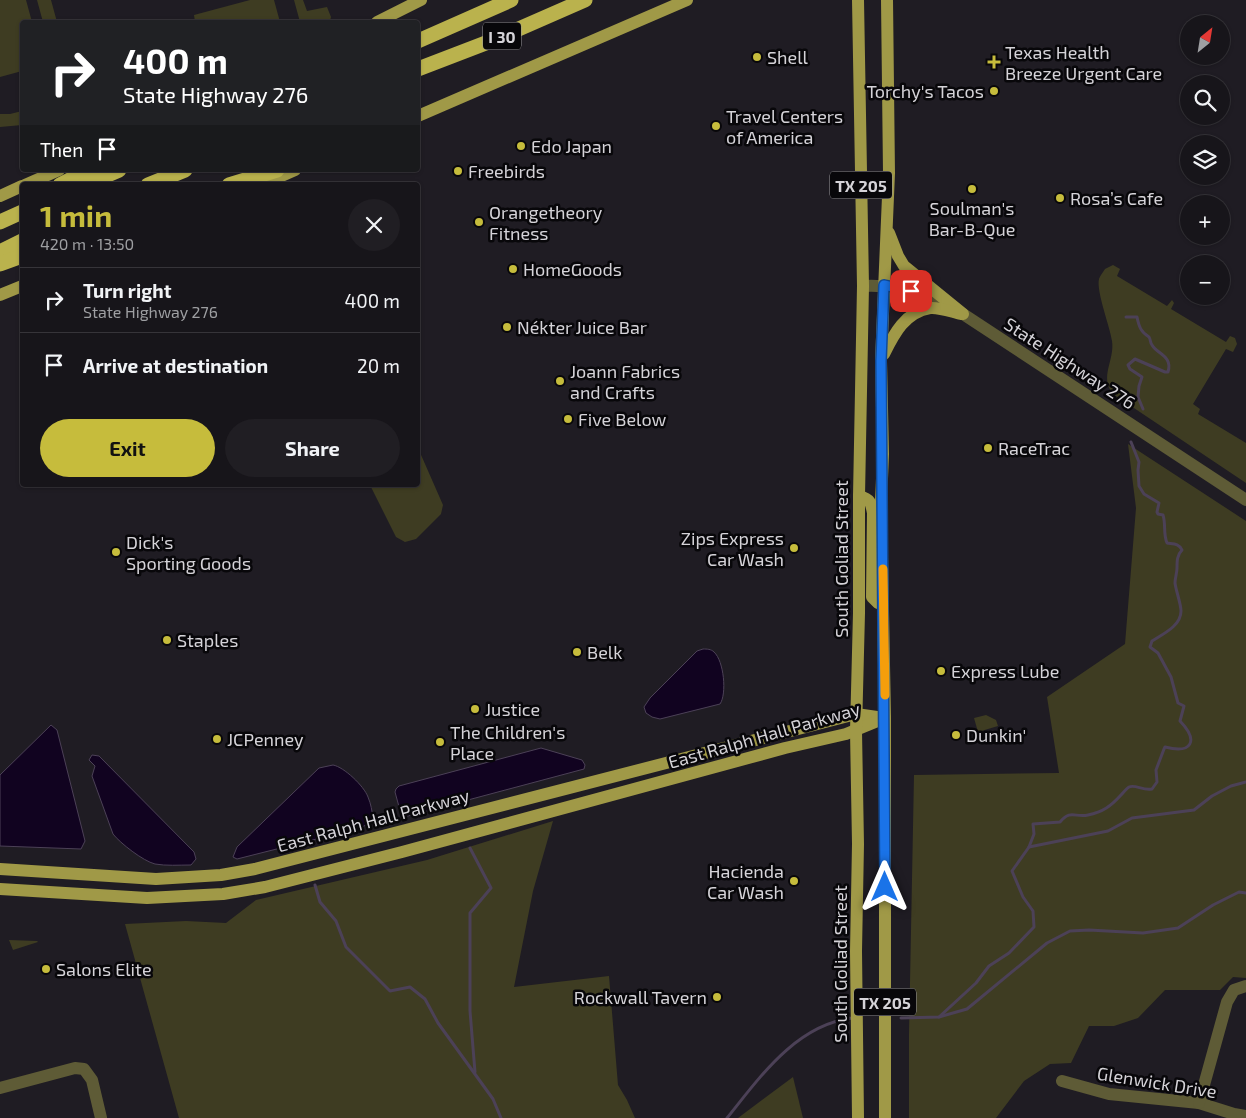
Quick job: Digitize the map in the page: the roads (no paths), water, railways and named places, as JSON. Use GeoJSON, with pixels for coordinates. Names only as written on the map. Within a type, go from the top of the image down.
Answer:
{"type":"FeatureCollection","features":[{"type":"Feature","properties":{"kind":"highway","name":"I 30"},"geometry":{"type":"LineString","coordinates":[[420,39],[511,0]]}},
{"type":"Feature","properties":{"kind":"highway","name":"I 30"},"geometry":{"type":"LineString","coordinates":[[420,68],[491,41],[585,0]]}},
{"type":"Feature","properties":{"kind":"highway"},"geometry":{"type":"LineString","coordinates":[[66,182],[86,172]]}},
{"type":"Feature","properties":{"kind":"highway"},"geometry":{"type":"LineString","coordinates":[[91,182],[114,172]]}},
{"type":"Feature","properties":{"kind":"highway"},"geometry":{"type":"LineString","coordinates":[[155,182],[180,172]]}},
{"type":"Feature","properties":{"kind":"highway"},"geometry":{"type":"LineString","coordinates":[[239,182],[271,172]]}},
{"type":"Feature","properties":{"kind":"highway"},"geometry":{"type":"LineString","coordinates":[[0,252],[20,242]]}},
{"type":"Feature","properties":{"kind":"highway"},"geometry":{"type":"LineString","coordinates":[[0,264],[20,257]]}},
{"type":"Feature","properties":{"kind":"main road"},"geometry":{"type":"LineString","coordinates":[[380,20],[422,0]]}},
{"type":"Feature","properties":{"kind":"main road"},"geometry":{"type":"LineString","coordinates":[[420,115],[687,0]]}},
{"type":"Feature","properties":{"kind":"main road"},"geometry":{"type":"LineString","coordinates":[[854,0],[858,13]]}},
{"type":"Feature","properties":{"kind":"main road","name":"South Goliad Street"},"geometry":{"type":"LineString","coordinates":[[858,0],[863,286],[859,496],[860,613],[856,714],[858,1118]]}},
{"type":"Feature","properties":{"kind":"main road","name":"TX 205"},"geometry":{"type":"LineString","coordinates":[[885,1118],[885,718],[881,361],[889,144],[887,0]]}},
{"type":"Feature","properties":{"kind":"main road"},"geometry":{"type":"LineString","coordinates":[[31,182],[54,172]]}},
{"type":"Feature","properties":{"kind":"main road"},"geometry":{"type":"LineString","coordinates":[[268,182],[290,172]]}},
{"type":"Feature","properties":{"kind":"main road"},"geometry":{"type":"LineString","coordinates":[[0,196],[20,187]]}},
{"type":"Feature","properties":{"kind":"main road"},"geometry":{"type":"LineString","coordinates":[[887,224],[898,256],[904,266],[964,314]]}},
{"type":"Feature","properties":{"kind":"main road"},"geometry":{"type":"LineString","coordinates":[[0,295],[20,287]]}},
{"type":"Feature","properties":{"kind":"main road"},"geometry":{"type":"LineString","coordinates":[[881,361],[896,331],[903,322],[917,312],[931,308],[964,314]]}},
{"type":"Feature","properties":{"kind":"main road"},"geometry":{"type":"LineString","coordinates":[[859,496],[872,502],[872,597],[883,605]]}},
{"type":"Feature","properties":{"kind":"main road","name":"East Ralph Hall Parkway"},"geometry":{"type":"LineString","coordinates":[[0,869],[156,879],[220,875],[255,869],[856,714],[885,718]]}},
{"type":"Feature","properties":{"kind":"main road","name":"East Ralph Hall Parkway"},"geometry":{"type":"LineString","coordinates":[[0,888],[147,898],[223,894],[265,887],[402,852],[785,748],[856,731],[885,718]]}},
{"type":"Feature","properties":{"kind":"main road"},"geometry":{"type":"LineString","coordinates":[[678,761],[682,777]]}},
{"type":"Feature","properties":{"kind":"main road"},"geometry":{"type":"LineString","coordinates":[[608,779],[612,795]]}},
{"type":"Feature","properties":{"kind":"main road"},"geometry":{"type":"LineString","coordinates":[[397,832],[402,852]]}},
{"type":"Feature","properties":{"kind":"main road"},"geometry":{"type":"LineString","coordinates":[[220,875],[223,894]]}},
{"type":"Feature","properties":{"kind":"street","name":"State Highway 276"},"geometry":{"type":"LineString","coordinates":[[863,286],[884,285],[900,288],[922,295],[964,314],[1246,500]]}},
{"type":"Feature","properties":{"kind":"street"},"geometry":{"type":"LineString","coordinates":[[1200,1102],[1227,1002],[1234,990],[1246,986]]}},
{"type":"Feature","properties":{"kind":"street"},"geometry":{"type":"LineString","coordinates":[[0,1088],[75,1068],[84,1069],[92,1080],[101,1118]]}},
{"type":"Feature","properties":{"kind":"street","name":"Glenwick Drive"},"geometry":{"type":"LineString","coordinates":[[1062,1081],[1109,1094],[1200,1102],[1234,1114],[1246,1116]]}},
{"type":"Feature","properties":{"kind":"waterway"},"geometry":{"type":"LineString","coordinates":[[1126,317],[1137,317],[1142,331],[1149,337],[1154,348],[1164,356],[1169,367],[1168,372],[1165,372],[1135,359],[1128,365],[1130,369],[1142,377],[1138,397],[1143,409]]}},
{"type":"Feature","properties":{"kind":"waterway"},"geometry":{"type":"LineString","coordinates":[[1029,847],[1034,834],[1033,824],[1060,822],[1070,815],[1084,816],[1098,812],[1110,805],[1131,786],[1152,789],[1157,782],[1156,770],[1165,747],[1181,749],[1190,744],[1189,734],[1180,721],[1184,706],[1178,703],[1171,677],[1158,653],[1150,647],[1152,641],[1171,629],[1180,616],[1181,608],[1175,583],[1178,558],[1182,550],[1178,545],[1167,543],[1163,515],[1157,512],[1159,503],[1144,494],[1139,486],[1139,462],[1131,442]]}},
{"type":"Feature","properties":{"kind":"waterway"},"geometry":{"type":"LineString","coordinates":[[939,1017],[976,983],[989,966],[1009,953],[1034,927],[1033,911],[1023,897],[1012,871],[1029,847],[1108,831],[1132,818],[1194,810],[1212,796],[1231,786],[1246,782]]}},
{"type":"Feature","properties":{"kind":"waterway"},"geometry":{"type":"LineString","coordinates":[[470,848],[491,888],[470,913],[470,1011],[475,1072]]}},
{"type":"Feature","properties":{"kind":"waterway"},"geometry":{"type":"LineString","coordinates":[[315,885],[320,902],[336,921],[346,947],[390,991],[410,987],[425,999],[438,1023],[493,1099],[501,1118]]}},
{"type":"Feature","properties":{"kind":"waterway"},"geometry":{"type":"LineString","coordinates":[[901,1018],[939,1017],[967,1009],[1047,943],[1070,931],[1089,930],[1143,933],[1178,928],[1213,905],[1239,892],[1246,893]]}},
{"type":"Feature","properties":{"kind":"waterway"},"geometry":{"type":"LineString","coordinates":[[727,1118],[766,1070],[797,1042],[813,1031],[832,1023],[852,1018]]}},
{"type":"Feature","properties":{"kind":"place","name":"Shell"},"geometry":{"type":"Point","coordinates":[757,57]}},
{"type":"Feature","properties":{"kind":"place","name":"Texas Health Breeze Urgent Care"},"geometry":{"type":"Point","coordinates":[994,62]}},
{"type":"Feature","properties":{"kind":"place","name":"Torchy's Tacos"},"geometry":{"type":"Point","coordinates":[994,91]}},
{"type":"Feature","properties":{"kind":"place","name":"Travel Centers of America"},"geometry":{"type":"Point","coordinates":[716,126]}},
{"type":"Feature","properties":{"kind":"place","name":"Edo Japan"},"geometry":{"type":"Point","coordinates":[521,146]}},
{"type":"Feature","properties":{"kind":"place","name":"Freebirds"},"geometry":{"type":"Point","coordinates":[458,171]}},
{"type":"Feature","properties":{"kind":"place","name":"Soulman's Bar-B-Que"},"geometry":{"type":"Point","coordinates":[972,189]}},
{"type":"Feature","properties":{"kind":"place","name":"Rosa’s Cafe"},"geometry":{"type":"Point","coordinates":[1060,198]}},
{"type":"Feature","properties":{"kind":"place","name":"Orangetheory Fitness"},"geometry":{"type":"Point","coordinates":[479,222]}},
{"type":"Feature","properties":{"kind":"place","name":"HomeGoods"},"geometry":{"type":"Point","coordinates":[513,269]}},
{"type":"Feature","properties":{"kind":"place","name":"Nékter Juice Bar"},"geometry":{"type":"Point","coordinates":[507,327]}},
{"type":"Feature","properties":{"kind":"place","name":"Joann Fabrics and Crafts"},"geometry":{"type":"Point","coordinates":[560,381]}},
{"type":"Feature","properties":{"kind":"place","name":"Five Below"},"geometry":{"type":"Point","coordinates":[568,419]}},
{"type":"Feature","properties":{"kind":"place","name":"RaceTrac"},"geometry":{"type":"Point","coordinates":[988,448]}},
{"type":"Feature","properties":{"kind":"place","name":"Zips Express Car Wash"},"geometry":{"type":"Point","coordinates":[794,548]}},
{"type":"Feature","properties":{"kind":"place","name":"Dick's Sporting Goods"},"geometry":{"type":"Point","coordinates":[116,552]}},
{"type":"Feature","properties":{"kind":"place","name":"Staples"},"geometry":{"type":"Point","coordinates":[167,640]}},
{"type":"Feature","properties":{"kind":"place","name":"Belk"},"geometry":{"type":"Point","coordinates":[577,652]}},
{"type":"Feature","properties":{"kind":"place","name":"Express Lube"},"geometry":{"type":"Point","coordinates":[941,671]}},
{"type":"Feature","properties":{"kind":"place","name":"Justice"},"geometry":{"type":"Point","coordinates":[475,709]}},
{"type":"Feature","properties":{"kind":"place","name":"Dunkin'"},"geometry":{"type":"Point","coordinates":[956,735]}},
{"type":"Feature","properties":{"kind":"place","name":"JCPenney"},"geometry":{"type":"Point","coordinates":[217,739]}},
{"type":"Feature","properties":{"kind":"place","name":"The Children's Place"},"geometry":{"type":"Point","coordinates":[440,742]}},
{"type":"Feature","properties":{"kind":"place","name":"Hacienda Car Wash"},"geometry":{"type":"Point","coordinates":[794,881]}},
{"type":"Feature","properties":{"kind":"place","name":"Salons Elite"},"geometry":{"type":"Point","coordinates":[46,969]}},
{"type":"Feature","properties":{"kind":"place","name":"Rockwall Tavern"},"geometry":{"type":"Point","coordinates":[717,997]}}]}
